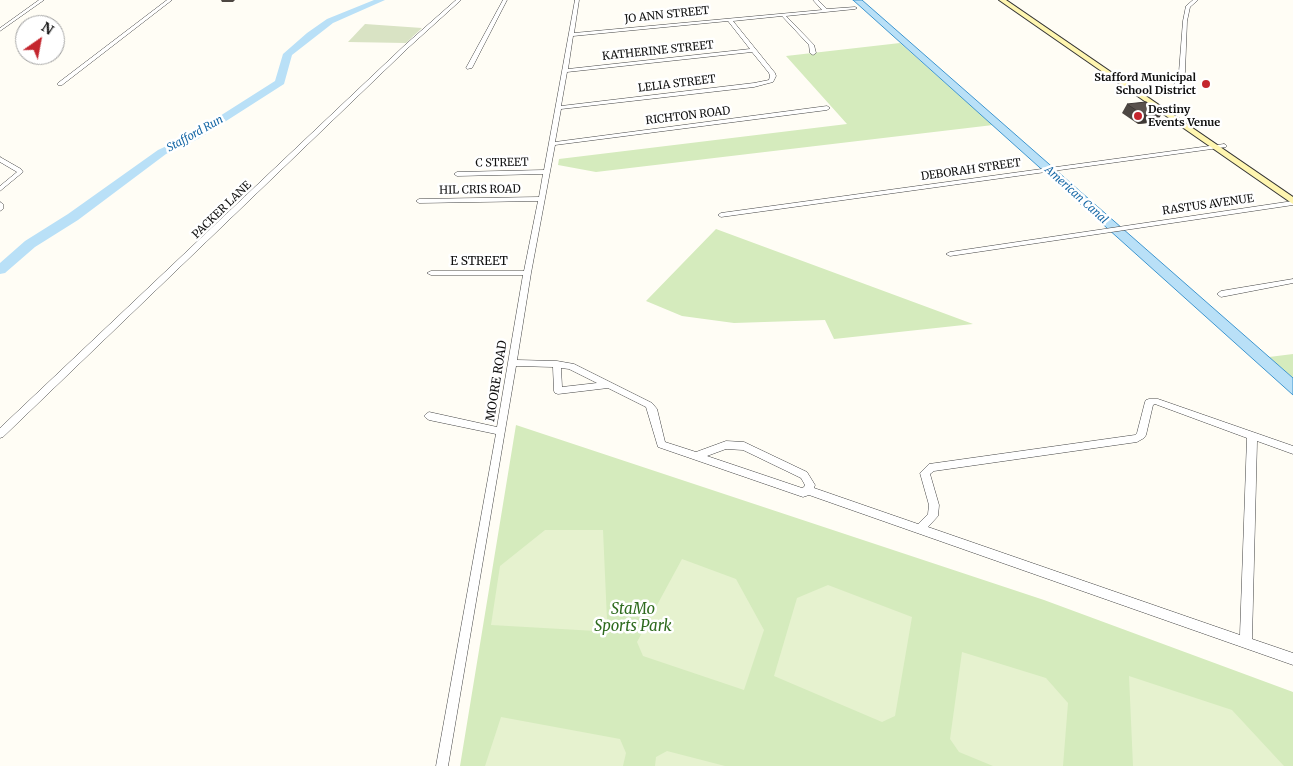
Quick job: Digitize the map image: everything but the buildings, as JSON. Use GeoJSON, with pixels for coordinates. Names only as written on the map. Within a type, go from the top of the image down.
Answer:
{"type":"FeatureCollection","features":[{"type":"Feature","properties":{"kind":"main road"},"geometry":{"type":"LineString","coordinates":[[1002,0],[1219,146],[1270,182],[1293,202]]}},
{"type":"Feature","properties":{"kind":"main road"},"geometry":{"type":"LineString","coordinates":[[1010,0],[1144,95]]}},
{"type":"Feature","properties":{"kind":"main road"},"geometry":{"type":"LineString","coordinates":[[1270,182],[1293,193]]}},
{"type":"Feature","properties":{"kind":"street"},"geometry":{"type":"LineString","coordinates":[[0,30],[42,0]]}},
{"type":"Feature","properties":{"kind":"street"},"geometry":{"type":"LineString","coordinates":[[60,84],[170,0]]}},
{"type":"Feature","properties":{"kind":"street","name":"PACKER LANE"},"geometry":{"type":"LineString","coordinates":[[0,434],[407,46],[459,0]]}},
{"type":"Feature","properties":{"kind":"street"},"geometry":{"type":"LineString","coordinates":[[469,68],[505,0]]}},
{"type":"Feature","properties":{"kind":"street","name":"MOORE ROAD"},"geometry":{"type":"LineString","coordinates":[[442,766],[502,431],[527,273],[577,0]]}},
{"type":"Feature","properties":{"kind":"street"},"geometry":{"type":"LineString","coordinates":[[815,0],[825,10]]}},
{"type":"Feature","properties":{"kind":"street"},"geometry":{"type":"LineString","coordinates":[[1144,95],[1169,91],[1179,83],[1182,72],[1185,21],[1188,6],[1196,0]]}},
{"type":"Feature","properties":{"kind":"street","name":"JO ANN STREET"},"geometry":{"type":"LineString","coordinates":[[571,35],[855,8]]}},
{"type":"Feature","properties":{"kind":"street"},"geometry":{"type":"LineString","coordinates":[[782,14],[811,45],[813,53]]}},
{"type":"Feature","properties":{"kind":"street"},"geometry":{"type":"LineString","coordinates":[[729,19],[754,50]]}},
{"type":"Feature","properties":{"kind":"street","name":"LELIA STREET"},"geometry":{"type":"LineString","coordinates":[[557,108],[771,81],[773,76],[754,50]]}},
{"type":"Feature","properties":{"kind":"street","name":"KATHERINE STREET"},"geometry":{"type":"LineString","coordinates":[[565,71],[754,50]]}},
{"type":"Feature","properties":{"kind":"street","name":"RICHTON ROAD"},"geometry":{"type":"LineString","coordinates":[[551,144],[827,108]]}},
{"type":"Feature","properties":{"kind":"street","name":"DEBORAH STREET"},"geometry":{"type":"LineString","coordinates":[[721,214],[1219,146]]}},
{"type":"Feature","properties":{"kind":"street"},"geometry":{"type":"LineString","coordinates":[[0,159],[20,172],[0,189]]}},
{"type":"Feature","properties":{"kind":"street","name":"C STREET"},"geometry":{"type":"LineString","coordinates":[[458,174],[546,172]]}},
{"type":"Feature","properties":{"kind":"street","name":"HIL CRIS ROAD"},"geometry":{"type":"LineString","coordinates":[[418,201],[542,199]]}},
{"type":"Feature","properties":{"kind":"street","name":"RASTUS AVENUE"},"geometry":{"type":"LineString","coordinates":[[1126,228],[1293,202]]}},
{"type":"Feature","properties":{"kind":"street"},"geometry":{"type":"LineString","coordinates":[[0,204],[2,207],[0,209]]}},
{"type":"Feature","properties":{"kind":"street"},"geometry":{"type":"LineString","coordinates":[[950,254],[1126,228]]}},
{"type":"Feature","properties":{"kind":"street","name":"E STREET"},"geometry":{"type":"LineString","coordinates":[[431,273],[527,273]]}},
{"type":"Feature","properties":{"kind":"street"},"geometry":{"type":"LineString","coordinates":[[1221,294],[1293,281]]}},
{"type":"Feature","properties":{"kind":"street"},"geometry":{"type":"LineString","coordinates":[[512,363],[571,366],[649,405],[652,409],[662,444],[696,456],[803,493],[808,490],[810,485],[804,475],[744,446],[726,445],[696,456]]}},
{"type":"Feature","properties":{"kind":"street"},"geometry":{"type":"LineString","coordinates":[[557,364],[558,391],[609,384]]}},
{"type":"Feature","properties":{"kind":"street"},"geometry":{"type":"LineString","coordinates":[[920,529],[933,516],[934,505],[926,473],[932,467],[1137,438],[1141,435],[1148,402],[1155,400],[1293,450]]}},
{"type":"Feature","properties":{"kind":"street"},"geometry":{"type":"LineString","coordinates":[[429,416],[502,431]]}},
{"type":"Feature","properties":{"kind":"street"},"geometry":{"type":"LineString","coordinates":[[1246,643],[1252,435]]}},
{"type":"Feature","properties":{"kind":"street"},"geometry":{"type":"LineString","coordinates":[[808,490],[1293,659]]}},
{"type":"Feature","properties":{"kind":"green space"},"geometry":{"type":"Polygon","coordinates":[[[365,24],[422,28],[406,43],[348,42],[365,24]]]}},
{"type":"Feature","properties":{"kind":"green space"},"geometry":{"type":"Polygon","coordinates":[[[900,43],[993,125],[596,172],[558,165],[559,159],[847,124],[786,56],[900,43]]]}},
{"type":"Feature","properties":{"kind":"green space"},"geometry":{"type":"Polygon","coordinates":[[[716,229],[973,324],[834,339],[825,320],[734,323],[682,316],[646,301],[716,229]]]}},
{"type":"Feature","properties":{"kind":"green space"},"geometry":{"type":"Polygon","coordinates":[[[1293,354],[1293,378],[1269,357],[1293,354]]]}},
{"type":"Feature","properties":{"kind":"green space","name":"StaMo Sports Park"},"geometry":{"type":"Polygon","coordinates":[[[516,425],[1044,600],[1293,692],[1293,766],[460,766],[516,425]]]}},
{"type":"Feature","properties":{"kind":"green space"},"geometry":{"type":"Polygon","coordinates":[[[545,530],[603,530],[607,620],[596,631],[491,625],[500,566],[545,530]]]}},
{"type":"Feature","properties":{"kind":"green space"},"geometry":{"type":"Polygon","coordinates":[[[682,559],[736,579],[764,630],[744,690],[643,656],[637,642],[682,559]]]}},
{"type":"Feature","properties":{"kind":"green space"},"geometry":{"type":"Polygon","coordinates":[[[828,585],[912,617],[895,716],[882,722],[774,676],[797,598],[828,585]]]}},
{"type":"Feature","properties":{"kind":"green space"},"geometry":{"type":"Polygon","coordinates":[[[962,652],[1046,678],[1068,703],[1063,766],[993,766],[959,752],[950,739],[962,652]]]}},
{"type":"Feature","properties":{"kind":"green space"},"geometry":{"type":"Polygon","coordinates":[[[1129,676],[1232,710],[1284,766],[1133,766],[1129,676]]]}},
{"type":"Feature","properties":{"kind":"green space"},"geometry":{"type":"Polygon","coordinates":[[[501,717],[620,739],[626,753],[623,766],[485,766],[501,717]]]}},
{"type":"Feature","properties":{"kind":"green space"},"geometry":{"type":"Polygon","coordinates":[[[667,751],[725,766],[655,766],[656,757],[667,751]]]}},
{"type":"Feature","properties":{"kind":"water","name":"American Canal"},"geometry":{"type":"Polygon","coordinates":[[[853,0],[862,0],[1293,378],[1293,395],[853,0]]]}},
{"type":"Feature","properties":{"kind":"waterway","name":"Stafford Run"},"geometry":{"type":"LineString","coordinates":[[0,270],[30,244],[73,217],[162,152],[194,137],[280,82],[288,54],[310,35],[330,21],[381,0]]}},
{"type":"Feature","properties":{"kind":"place","name":"Stafford Municipal School District"},"geometry":{"type":"Point","coordinates":[1206,84]}},
{"type":"Feature","properties":{"kind":"place","name":"Destiny Events Venue"},"geometry":{"type":"Point","coordinates":[1138,116]}}]}
